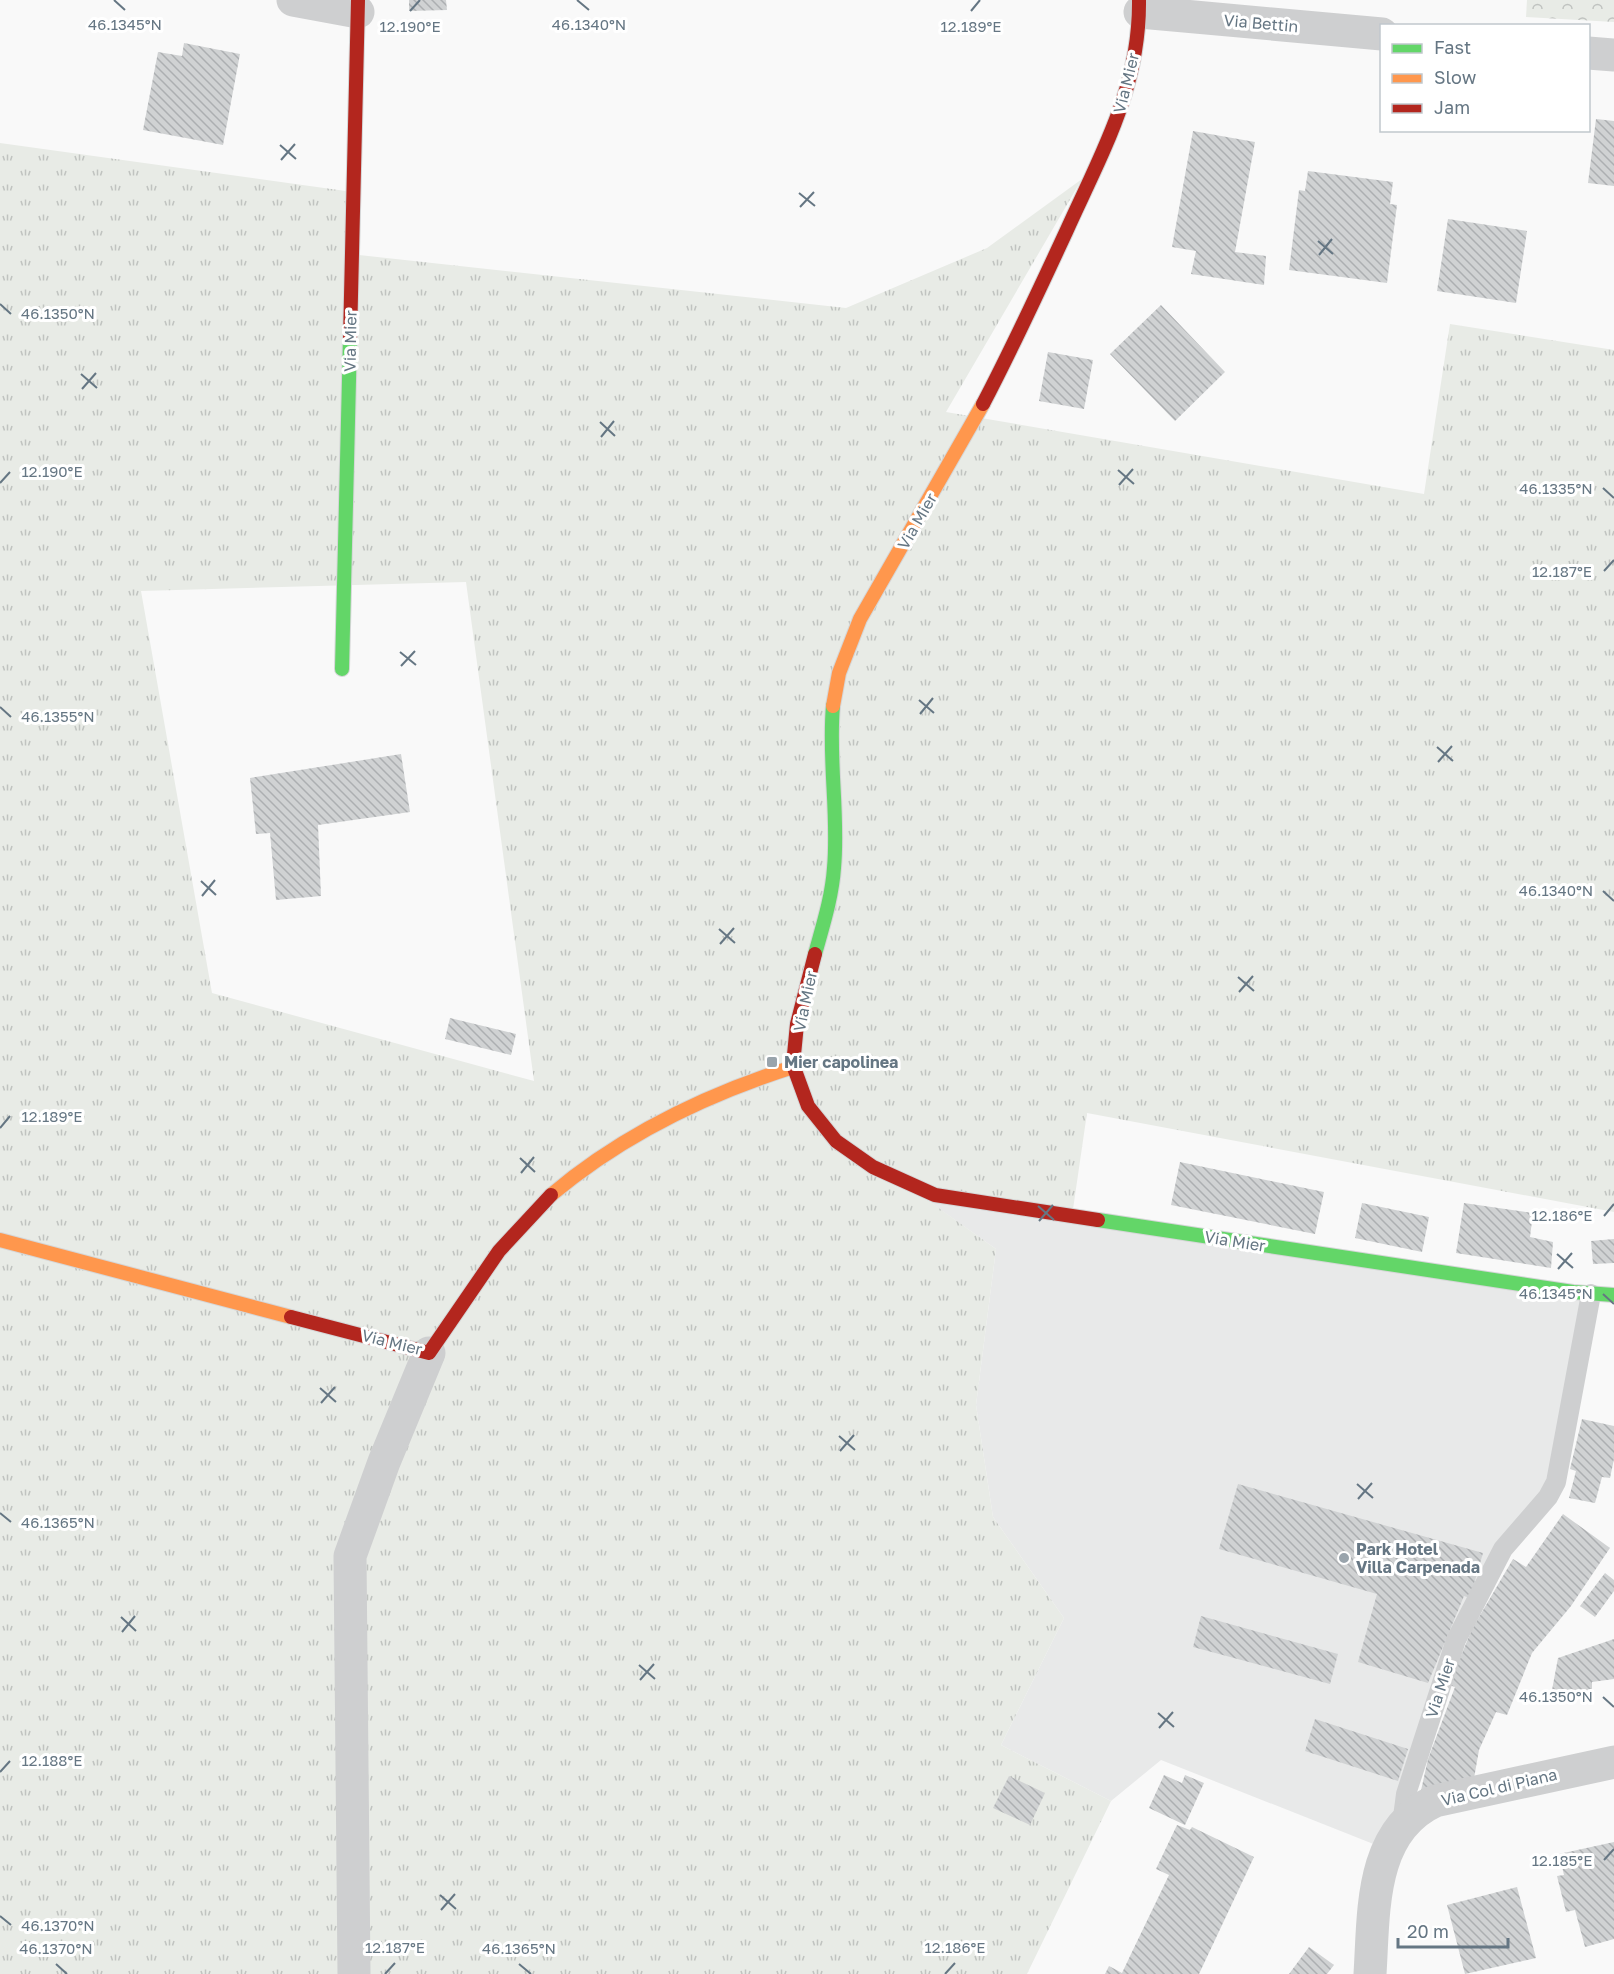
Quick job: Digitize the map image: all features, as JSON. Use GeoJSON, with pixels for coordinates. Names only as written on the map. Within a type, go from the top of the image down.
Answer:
{"type":"FeatureCollection","features":[{"type":"Feature","properties":{"kind":"street","name":"Via Mier"},"geometry":{"type":"LineString","coordinates":[[293,0],[358,6],[342,669]]}},
{"type":"Feature","properties":{"kind":"street","name":"Via Mier"},"geometry":{"type":"LineString","coordinates":[[1139,6],[1134,56],[1121,109],[1095,173],[1042,287],[947,470],[879,584],[855,631],[838,675],[830,729],[837,838],[831,892],[800,1015],[793,1067],[803,1097],[822,1128],[861,1161],[899,1181],[935,1195],[1591,1294],[1614,1295]]}},
{"type":"Feature","properties":{"kind":"street","name":"Via Bettin"},"geometry":{"type":"LineString","coordinates":[[1139,6],[1380,34]]}},
{"type":"Feature","properties":{"kind":"street"},"geometry":{"type":"LineString","coordinates":[[1590,53],[1614,55]]}},
{"type":"Feature","properties":{"kind":"street","name":"Via Mier"},"geometry":{"type":"LineString","coordinates":[[0,1240],[429,1353],[478,1277],[526,1220],[566,1182],[628,1140],[649,1129],[760,1077],[793,1067]]}},
{"type":"Feature","properties":{"kind":"street"},"geometry":{"type":"LineString","coordinates":[[354,1974],[350,1556],[384,1462],[429,1353]]}},
{"type":"Feature","properties":{"kind":"street","name":"Via Col di Piana"},"geometry":{"type":"LineString","coordinates":[[1370,1974],[1379,1875],[1384,1856],[1402,1825],[1422,1807],[1435,1802],[1614,1762]]}},
{"type":"Feature","properties":{"kind":"lane","name":"Via Mier"},"geometry":{"type":"LineString","coordinates":[[1402,1825],[1406,1794],[1456,1640],[1503,1548],[1548,1497],[1556,1482],[1591,1294]]}},
{"type":"Feature","properties":{"kind":"shaded area"},"geometry":{"type":"Polygon","coordinates":[[[924,1198],[1594,1300],[1561,1491],[1507,1555],[1429,1698],[1394,1817],[1381,1847],[1161,1760],[1111,1801],[1001,1745],[1064,1618],[993,1517],[976,1405],[996,1249],[924,1198]]]}},
{"type":"Feature","properties":{"kind":"green space"},"geometry":{"type":"Polygon","coordinates":[[[1527,0],[1614,0],[1614,22],[1526,17],[1527,0]]]}},
{"type":"Feature","properties":{"kind":"green space"},"geometry":{"type":"Polygon","coordinates":[[[0,143],[360,193],[359,255],[846,308],[987,248],[1082,179],[946,412],[1424,494],[1450,324],[1614,350],[1614,1212],[1087,1113],[1071,1223],[926,1199],[996,1249],[976,1405],[993,1517],[1064,1618],[1001,1745],[1111,1801],[1027,1974],[0,1974],[0,143]],[[466,582],[141,591],[212,993],[534,1081],[466,582]]]}},
{"type":"Feature","properties":{"kind":"building"},"geometry":{"type":"Polygon","coordinates":[[[409,0],[446,0],[447,10],[409,11],[409,0]]]}},
{"type":"Feature","properties":{"kind":"building"},"geometry":{"type":"Polygon","coordinates":[[[184,43],[240,54],[223,145],[143,130],[158,52],[182,56],[184,43]]]}},
{"type":"Feature","properties":{"kind":"building"},"geometry":{"type":"Polygon","coordinates":[[[1596,119],[1614,121],[1614,186],[1588,183],[1596,119]]]}},
{"type":"Feature","properties":{"kind":"building"},"geometry":{"type":"Polygon","coordinates":[[[1193,131],[1255,142],[1235,252],[1266,256],[1264,285],[1191,274],[1196,251],[1172,247],[1193,131]]]}},
{"type":"Feature","properties":{"kind":"building"},"geometry":{"type":"Polygon","coordinates":[[[1308,171],[1393,182],[1390,204],[1397,205],[1387,283],[1289,270],[1299,190],[1305,191],[1308,171]]]}},
{"type":"Feature","properties":{"kind":"building"},"geometry":{"type":"Polygon","coordinates":[[[1448,219],[1527,231],[1516,303],[1437,291],[1448,219]]]}},
{"type":"Feature","properties":{"kind":"building"},"geometry":{"type":"Polygon","coordinates":[[[1161,305],[1225,372],[1175,421],[1110,354],[1161,305]]]}},
{"type":"Feature","properties":{"kind":"building"},"geometry":{"type":"Polygon","coordinates":[[[1048,352],[1093,360],[1084,409],[1039,401],[1048,352]]]}},
{"type":"Feature","properties":{"kind":"building"},"geometry":{"type":"Polygon","coordinates":[[[401,754],[410,812],[318,825],[321,896],[276,900],[270,833],[256,834],[250,778],[401,754]]]}},
{"type":"Feature","properties":{"kind":"building"},"geometry":{"type":"Polygon","coordinates":[[[450,1018],[516,1034],[511,1055],[445,1039],[450,1018]]]}},
{"type":"Feature","properties":{"kind":"building"},"geometry":{"type":"Polygon","coordinates":[[[1180,1162],[1324,1192],[1315,1234],[1171,1205],[1180,1162]]]}},
{"type":"Feature","properties":{"kind":"building"},"geometry":{"type":"Polygon","coordinates":[[[1362,1203],[1429,1217],[1422,1252],[1355,1238],[1362,1203]]]}},
{"type":"Feature","properties":{"kind":"building"},"geometry":{"type":"Polygon","coordinates":[[[1464,1203],[1533,1213],[1530,1237],[1553,1242],[1551,1268],[1456,1253],[1464,1203]]]}},
{"type":"Feature","properties":{"kind":"building"},"geometry":{"type":"Polygon","coordinates":[[[1614,1239],[1614,1263],[1593,1264],[1591,1241],[1614,1239]]]}},
{"type":"Feature","properties":{"kind":"building"},"geometry":{"type":"Polygon","coordinates":[[[1582,1419],[1614,1426],[1614,1459],[1610,1478],[1602,1477],[1595,1503],[1569,1498],[1576,1471],[1570,1469],[1582,1419]]]}},
{"type":"Feature","properties":{"kind":"building"},"geometry":{"type":"Polygon","coordinates":[[[1238,1484],[1483,1553],[1470,1598],[1464,1596],[1428,1683],[1358,1662],[1377,1594],[1219,1549],[1238,1484]]]}},
{"type":"Feature","properties":{"kind":"building"},"geometry":{"type":"Polygon","coordinates":[[[1563,1514],[1610,1548],[1571,1606],[1532,1653],[1507,1715],[1496,1712],[1479,1750],[1473,1784],[1420,1795],[1428,1759],[1455,1687],[1449,1685],[1472,1629],[1513,1559],[1526,1567],[1563,1514]]]}},
{"type":"Feature","properties":{"kind":"building"},"geometry":{"type":"Polygon","coordinates":[[[1605,1573],[1614,1580],[1614,1591],[1595,1617],[1580,1606],[1605,1573]]]}},
{"type":"Feature","properties":{"kind":"building"},"geometry":{"type":"Polygon","coordinates":[[[1201,1616],[1338,1654],[1330,1684],[1193,1647],[1201,1616]]]}},
{"type":"Feature","properties":{"kind":"building"},"geometry":{"type":"Polygon","coordinates":[[[1614,1639],[1614,1679],[1592,1682],[1592,1693],[1552,1690],[1558,1658],[1614,1639]]]}},
{"type":"Feature","properties":{"kind":"building"},"geometry":{"type":"Polygon","coordinates":[[[1315,1719],[1408,1749],[1398,1781],[1305,1751],[1315,1719]]]}},
{"type":"Feature","properties":{"kind":"building"},"geometry":{"type":"Polygon","coordinates":[[[1164,1775],[1182,1783],[1185,1775],[1204,1783],[1185,1825],[1149,1808],[1164,1775]]]}},
{"type":"Feature","properties":{"kind":"building"},"geometry":{"type":"Polygon","coordinates":[[[1009,1776],[1045,1793],[1030,1825],[993,1808],[1009,1776]]]}},
{"type":"Feature","properties":{"kind":"building"},"geometry":{"type":"Polygon","coordinates":[[[1177,1825],[1190,1830],[1192,1827],[1254,1857],[1199,1974],[1105,1974],[1109,1966],[1122,1973],[1169,1875],[1156,1869],[1177,1825]]]}},
{"type":"Feature","properties":{"kind":"building"},"geometry":{"type":"Polygon","coordinates":[[[1614,1842],[1614,1939],[1585,1947],[1575,1910],[1566,1912],[1557,1876],[1564,1875],[1559,1854],[1614,1842]]]}},
{"type":"Feature","properties":{"kind":"building"},"geometry":{"type":"Polygon","coordinates":[[[1517,1887],[1536,1958],[1465,1974],[1447,1905],[1517,1887]]]}},
{"type":"Feature","properties":{"kind":"building"},"geometry":{"type":"Polygon","coordinates":[[[1309,1947],[1334,1965],[1327,1974],[1289,1974],[1309,1947]]]}},
{"type":"Feature","properties":{"kind":"traffic: fast"},"geometry":{"type":"LineString","coordinates":[[342,669],[350,338]]}},
{"type":"Feature","properties":{"kind":"traffic: fast"},"geometry":{"type":"LineString","coordinates":[[815,954],[829,900],[834,868],[833,706]]}},
{"type":"Feature","properties":{"kind":"traffic: fast"},"geometry":{"type":"LineString","coordinates":[[1098,1220],[1573,1292],[1614,1295]]}},
{"type":"Feature","properties":{"kind":"traffic: slow"},"geometry":{"type":"LineString","coordinates":[[833,706],[839,673],[860,619],[983,404]]}},
{"type":"Feature","properties":{"kind":"traffic: slow"},"geometry":{"type":"LineString","coordinates":[[551,1195],[606,1154],[666,1119],[728,1090],[793,1067]]}},
{"type":"Feature","properties":{"kind":"traffic: slow"},"geometry":{"type":"LineString","coordinates":[[0,1240],[291,1317]]}},
{"type":"Feature","properties":{"kind":"traffic: jam"},"geometry":{"type":"LineString","coordinates":[[350,338],[358,0]]}},
{"type":"Feature","properties":{"kind":"traffic: jam"},"geometry":{"type":"LineString","coordinates":[[983,404],[1036,297],[1116,120],[1133,62],[1138,32],[1139,0]]}},
{"type":"Feature","properties":{"kind":"traffic: jam"},"geometry":{"type":"LineString","coordinates":[[815,954],[797,1024],[793,1065],[808,1106],[836,1141],[873,1167],[935,1195],[1098,1220]]}},
{"type":"Feature","properties":{"kind":"traffic: jam"},"geometry":{"type":"LineString","coordinates":[[291,1317],[429,1353],[499,1251],[551,1195]]}},
{"type":"Feature","properties":{"kind":"place","name":"Mier capolinea"},"geometry":{"type":"Point","coordinates":[772,1062]}},
{"type":"Feature","properties":{"kind":"place","name":"Park Hotel Villa Carpenada"},"geometry":{"type":"Point","coordinates":[1344,1558]}}]}
